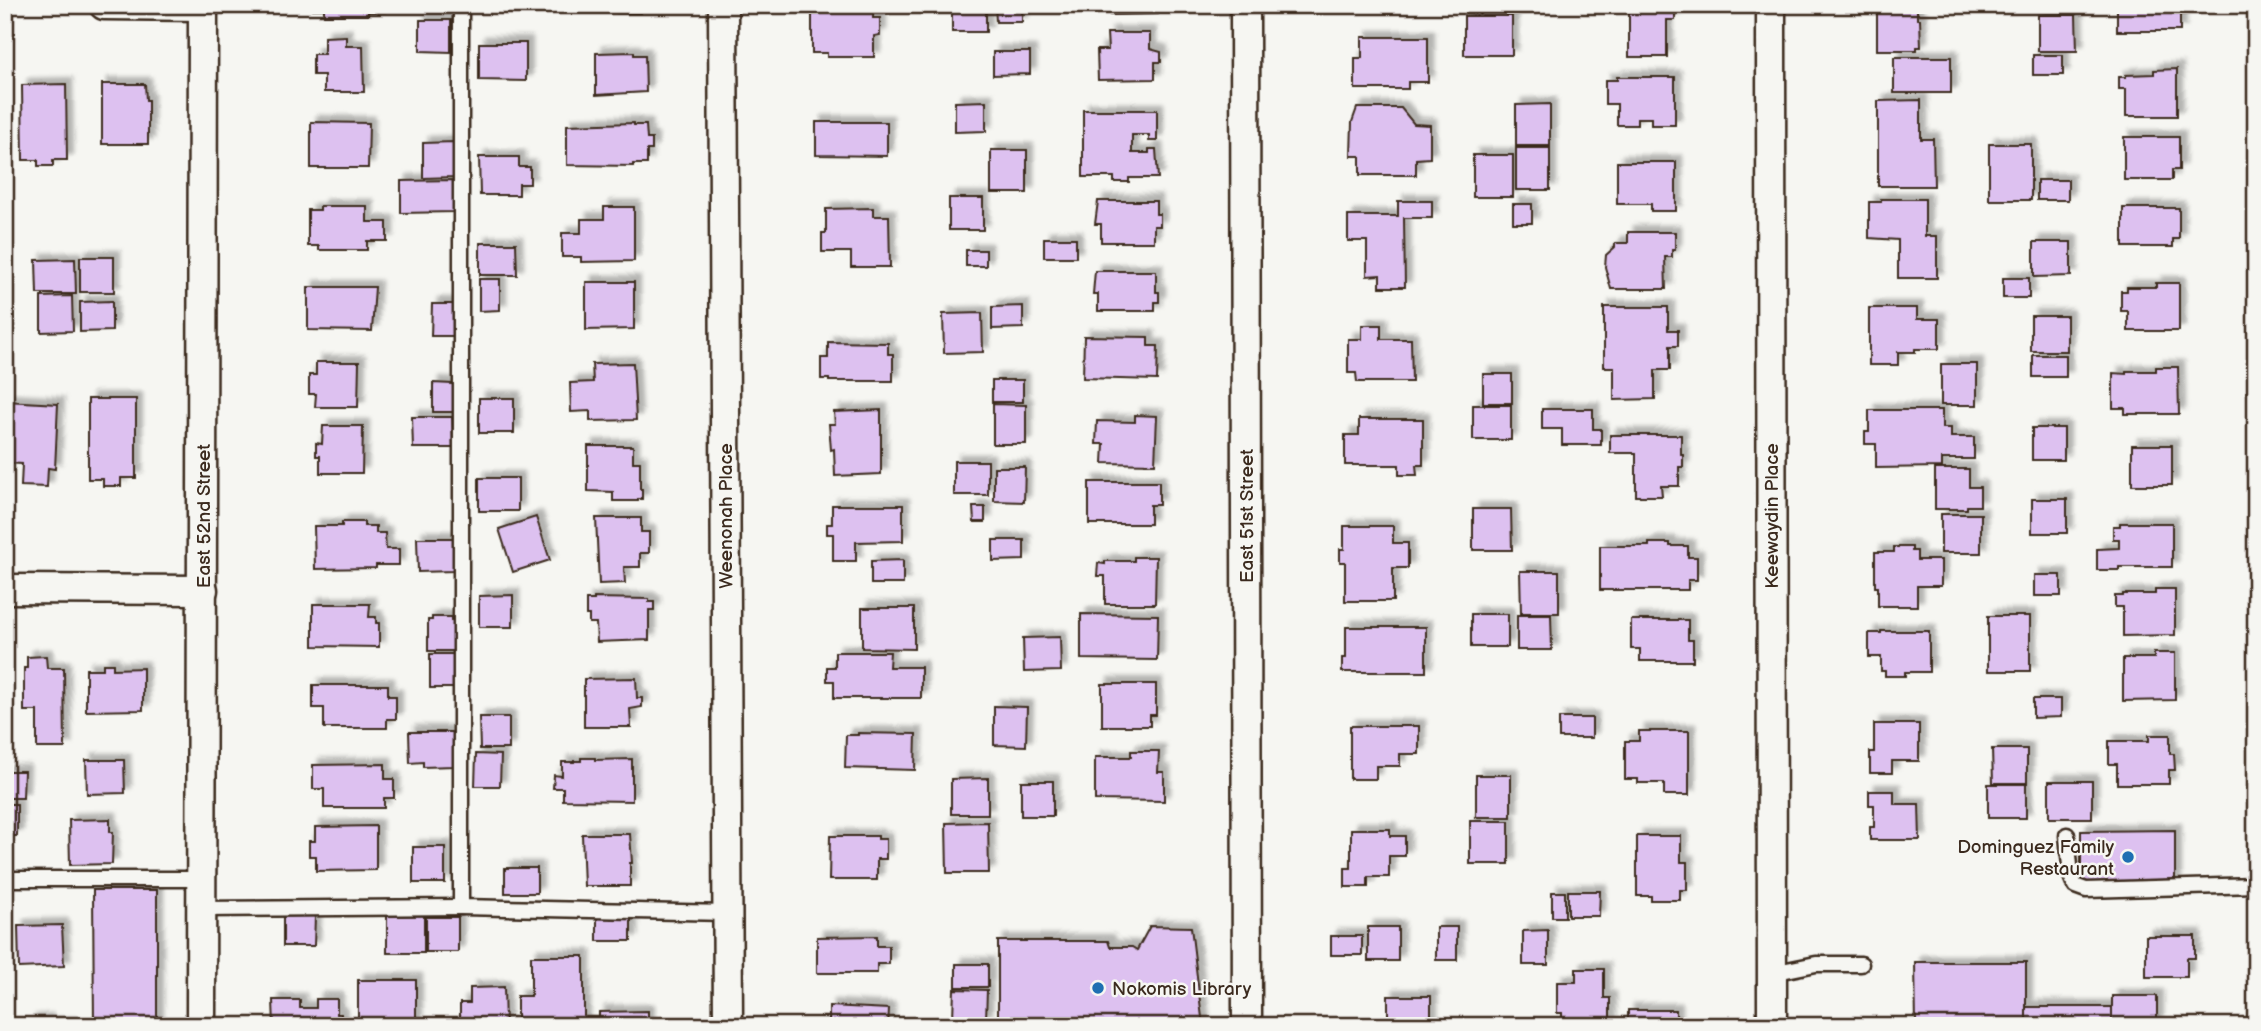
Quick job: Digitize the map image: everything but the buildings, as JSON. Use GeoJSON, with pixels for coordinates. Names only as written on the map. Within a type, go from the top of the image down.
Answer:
{"type":"FeatureCollection","features":[{"type":"Feature","properties":{"kind":"street"},"geometry":{"type":"LineString","coordinates":[[104,5],[203,6]]}},
{"type":"Feature","properties":{"kind":"street","name":"Weenonah Place"},"geometry":{"type":"LineString","coordinates":[[723,5],[728,1026]]}},
{"type":"Feature","properties":{"kind":"street","name":"East 51st Street"},"geometry":{"type":"LineString","coordinates":[[1245,5],[1247,1026]]}},
{"type":"Feature","properties":{"kind":"street","name":"Keewaydin Place"},"geometry":{"type":"LineString","coordinates":[[1770,5],[1772,1026]]}},
{"type":"Feature","properties":{"kind":"street","name":"East 52nd Street"},"geometry":{"type":"LineString","coordinates":[[201,1026],[203,6]]}},
{"type":"Feature","properties":{"kind":"street"},"geometry":{"type":"LineString","coordinates":[[5,589],[203,590]]}},
{"type":"Feature","properties":{"kind":"lane"},"geometry":{"type":"LineString","coordinates":[[461,5],[461,907]]}},
{"type":"Feature","properties":{"kind":"lane"},"geometry":{"type":"LineString","coordinates":[[2067,835],[2071,876],[2075,886],[2086,890],[2256,885]]}},
{"type":"Feature","properties":{"kind":"lane"},"geometry":{"type":"LineString","coordinates":[[5,878],[202,879]]}},
{"type":"Feature","properties":{"kind":"lane"},"geometry":{"type":"LineString","coordinates":[[200,909],[461,907],[726,913]]}},
{"type":"Feature","properties":{"kind":"lane"},"geometry":{"type":"LineString","coordinates":[[1772,973],[1816,964],[1861,964]]}},
{"type":"Feature","properties":{"kind":"place","name":"Dominguez Family Restaurant"},"geometry":{"type":"Point","coordinates":[2128,857]}},
{"type":"Feature","properties":{"kind":"place","name":"Nokomis Library"},"geometry":{"type":"Point","coordinates":[1098,988]}}]}
